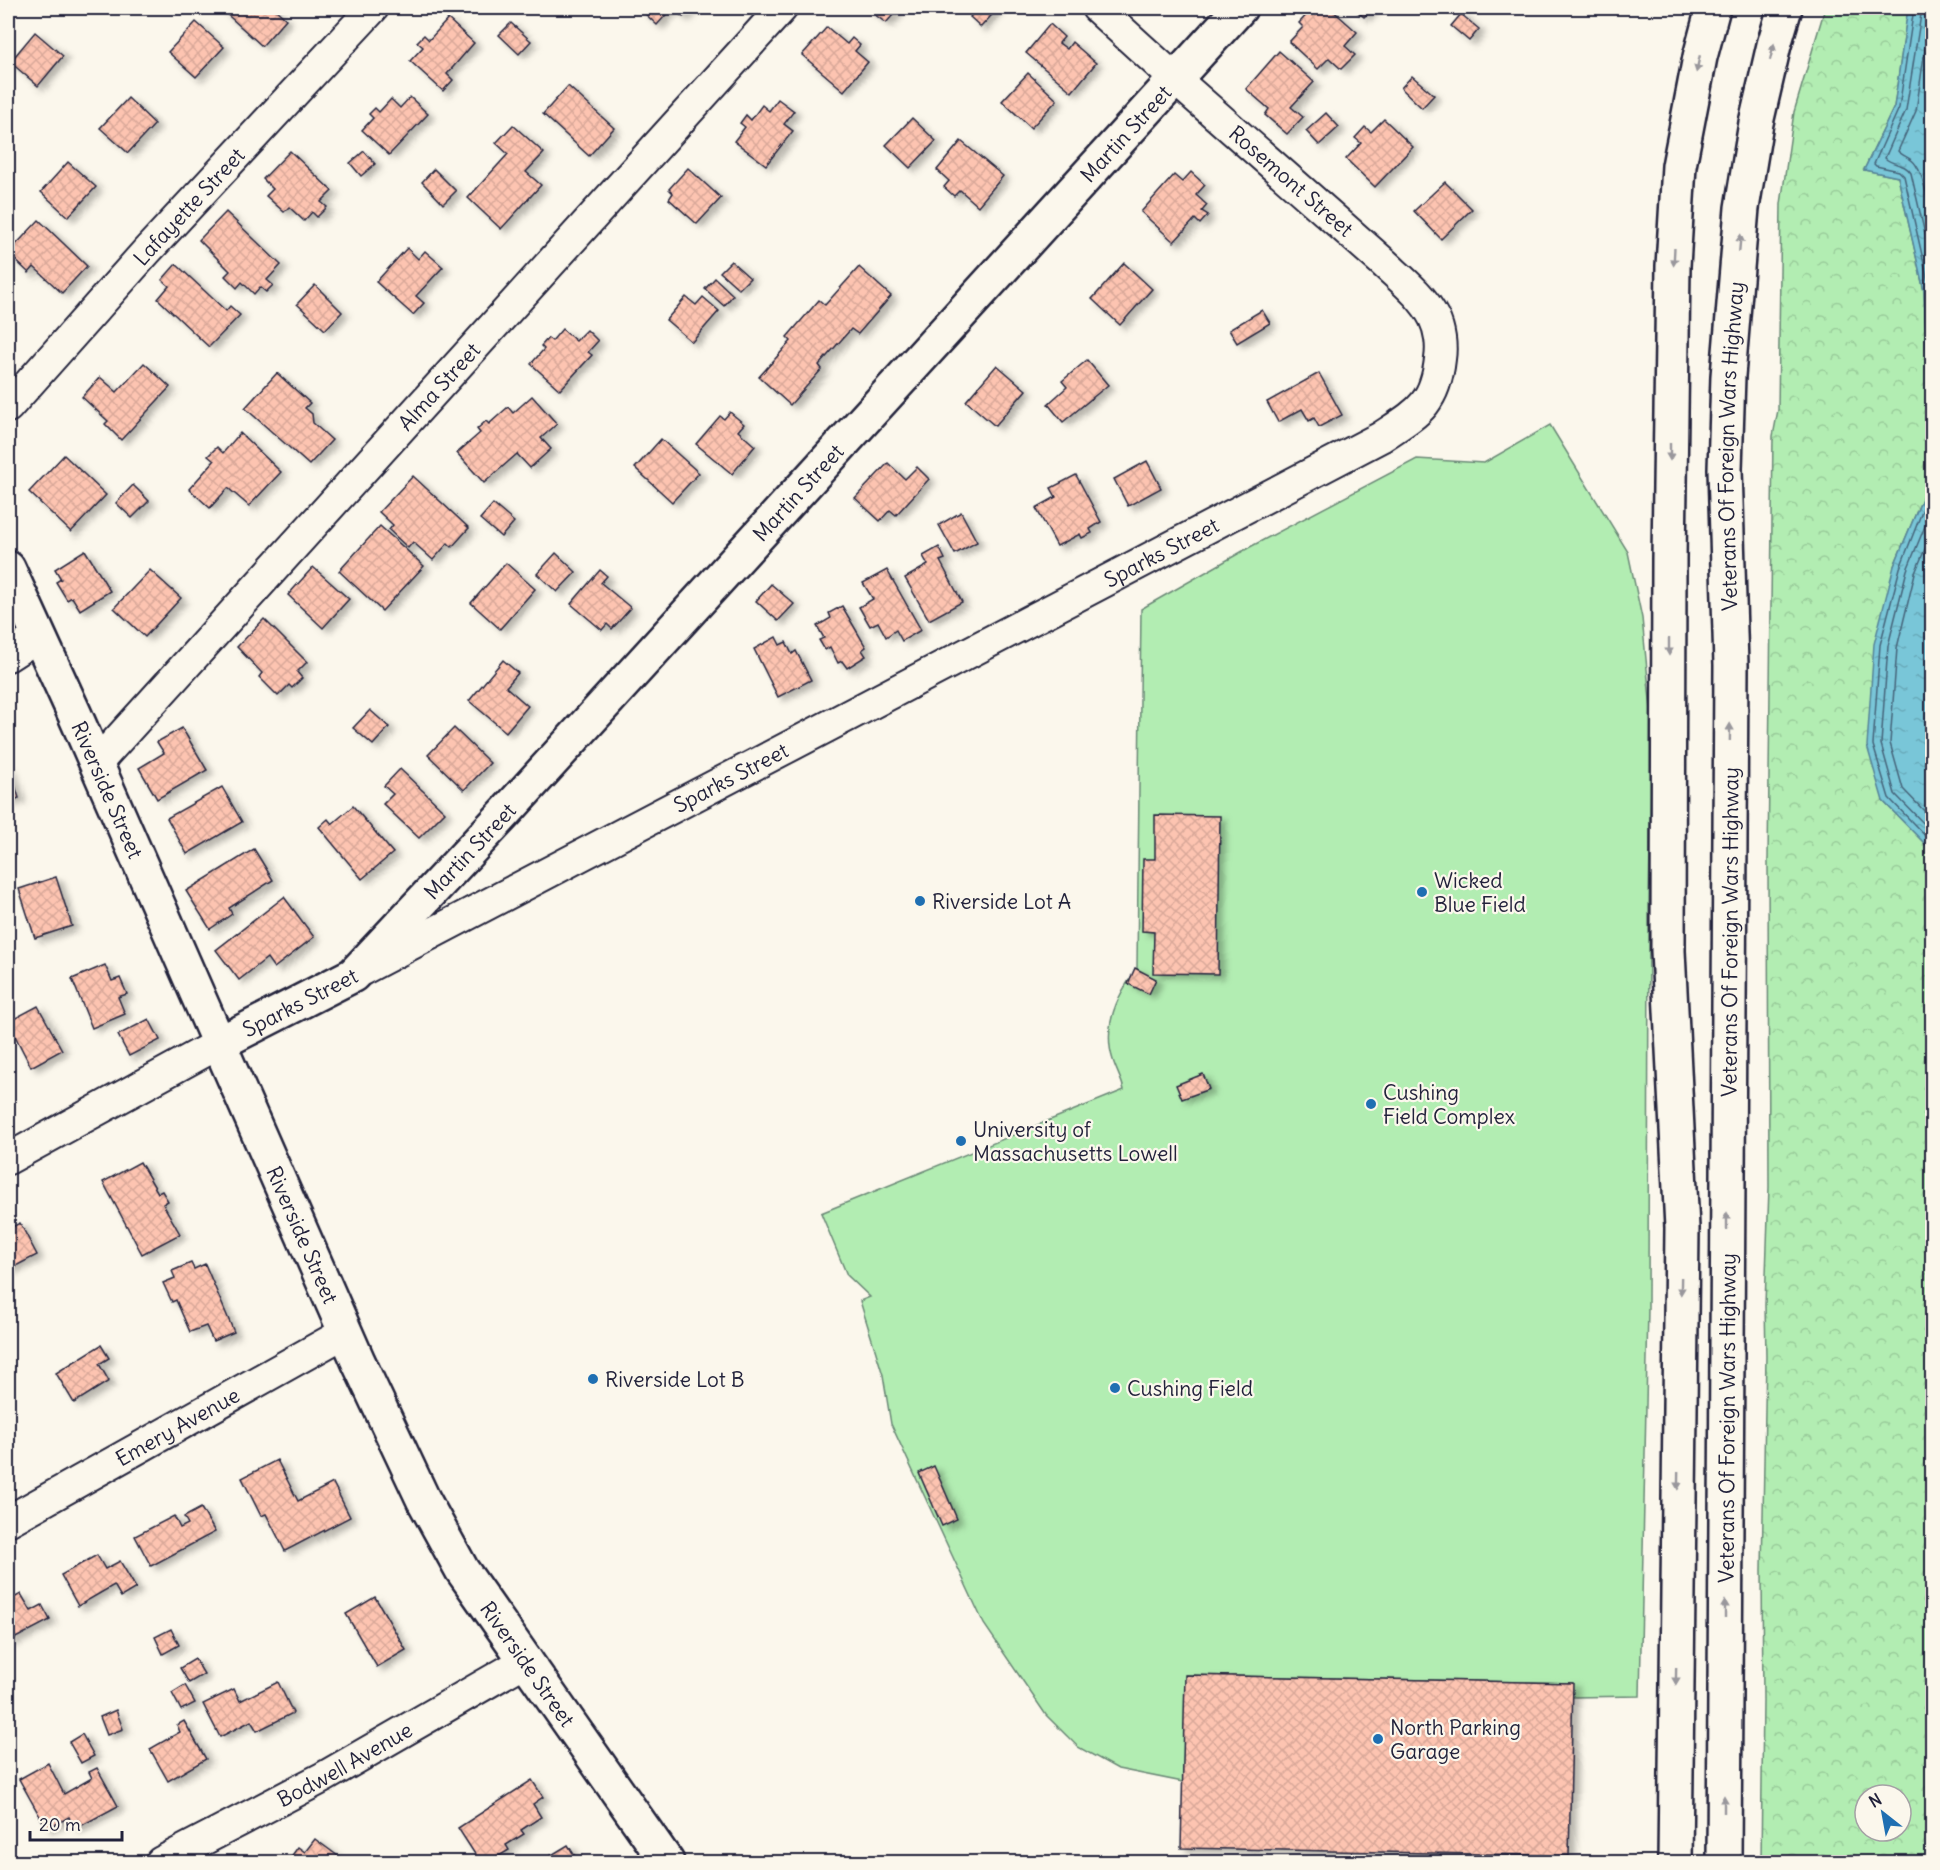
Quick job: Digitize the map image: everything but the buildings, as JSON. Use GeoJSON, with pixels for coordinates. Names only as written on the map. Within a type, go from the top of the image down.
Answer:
{"type":"FeatureCollection","features":[{"type":"Feature","properties":{"kind":"main road","name":"Martin Street"},"geometry":{"type":"LineString","coordinates":[[353,975],[514,804],[1240,8]]}},
{"type":"Feature","properties":{"kind":"main road"},"geometry":{"type":"LineString","coordinates":[[1675,1863],[1682,1228],[1668,951],[1669,535],[1673,266],[1679,166],[1700,57],[1713,8]]}},
{"type":"Feature","properties":{"kind":"main road","name":"Veterans Of Foreign Wars Highway"},"geometry":{"type":"LineString","coordinates":[[1724,1863],[1731,665],[1725,446],[1728,376],[1742,208],[1756,123],[1785,8]]}},
{"type":"Feature","properties":{"kind":"main road","name":"Riverside Street"},"geometry":{"type":"LineString","coordinates":[[8,568],[346,1332],[423,1498],[462,1570],[668,1863]]}},
{"type":"Feature","properties":{"kind":"main road","name":"Sparks Street"},"geometry":{"type":"LineString","coordinates":[[218,1044],[353,975]]}},
{"type":"Feature","properties":{"kind":"street","name":"Lafayette Street"},"geometry":{"type":"LineString","coordinates":[[8,407],[146,252],[373,8]]}},
{"type":"Feature","properties":{"kind":"street","name":"Alma Street"},"geometry":{"type":"LineString","coordinates":[[96,764],[782,8]]}},
{"type":"Feature","properties":{"kind":"street","name":"Rosemont Street"},"geometry":{"type":"LineString","coordinates":[[1097,8],[1416,294],[1434,318],[1442,346],[1438,379]]}},
{"type":"Feature","properties":{"kind":"street","name":"Sparks Street"},"geometry":{"type":"LineString","coordinates":[[353,975],[1382,437],[1416,414],[1430,397],[1438,379]]}},
{"type":"Feature","properties":{"kind":"street"},"geometry":{"type":"LineString","coordinates":[[8,656],[39,636]]}},
{"type":"Feature","properties":{"kind":"street","name":"Sparks Street"},"geometry":{"type":"LineString","coordinates":[[8,1158],[218,1044]]}},
{"type":"Feature","properties":{"kind":"street","name":"Emery Avenue"},"geometry":{"type":"LineString","coordinates":[[8,1521],[346,1332]]}},
{"type":"Feature","properties":{"kind":"street","name":"Bodwell Avenue"},"geometry":{"type":"LineString","coordinates":[[175,1859],[324,1777],[527,1660]]}},
{"type":"Feature","properties":{"kind":"green space"},"geometry":{"type":"Polygon","coordinates":[[[1825,8],[1908,8],[1894,107],[1864,170],[1898,177],[1924,291],[1929,402],[1926,489],[1894,566],[1883,801],[1932,851],[1932,1862],[1761,1862],[1765,1305],[1769,1187],[1768,860],[1773,436],[1778,410],[1781,204],[1794,112],[1825,8]]]}},
{"type":"Feature","properties":{"kind":"green space","name":"Cushing Field Complex"},"geometry":{"type":"Polygon","coordinates":[[[1550,425],[1628,552],[1642,618],[1652,721],[1648,1308],[1640,1696],[1572,1697],[1572,1683],[1186,1675],[1183,1782],[1118,1769],[1078,1747],[1046,1715],[984,1624],[891,1424],[883,1375],[860,1301],[870,1297],[847,1275],[821,1213],[1124,1090],[1113,1060],[1109,1035],[1113,1011],[1123,989],[1137,969],[1141,609],[1250,547],[1417,459],[1484,463],[1550,425]]]}},
{"type":"Feature","properties":{"kind":"water"},"geometry":{"type":"Polygon","coordinates":[[[1908,8],[1932,8],[1932,851],[1883,801],[1867,746],[1874,644],[1894,566],[1926,489],[1929,402],[1924,291],[1898,177],[1864,170],[1894,107],[1908,8]]]}},
{"type":"Feature","properties":{"kind":"place","name":"Wicked Blue Field"},"geometry":{"type":"Point","coordinates":[1422,892]}},
{"type":"Feature","properties":{"kind":"place","name":"Riverside Lot A"},"geometry":{"type":"Point","coordinates":[920,901]}},
{"type":"Feature","properties":{"kind":"place","name":"Cushing Field Complex"},"geometry":{"type":"Point","coordinates":[1371,1104]}},
{"type":"Feature","properties":{"kind":"place","name":"University of Massachusetts Lowell"},"geometry":{"type":"Point","coordinates":[961,1141]}},
{"type":"Feature","properties":{"kind":"place","name":"Riverside Lot B"},"geometry":{"type":"Point","coordinates":[593,1379]}},
{"type":"Feature","properties":{"kind":"place","name":"Cushing Field"},"geometry":{"type":"Point","coordinates":[1115,1388]}},
{"type":"Feature","properties":{"kind":"place","name":"North Parking Garage"},"geometry":{"type":"Point","coordinates":[1378,1739]}}]}
